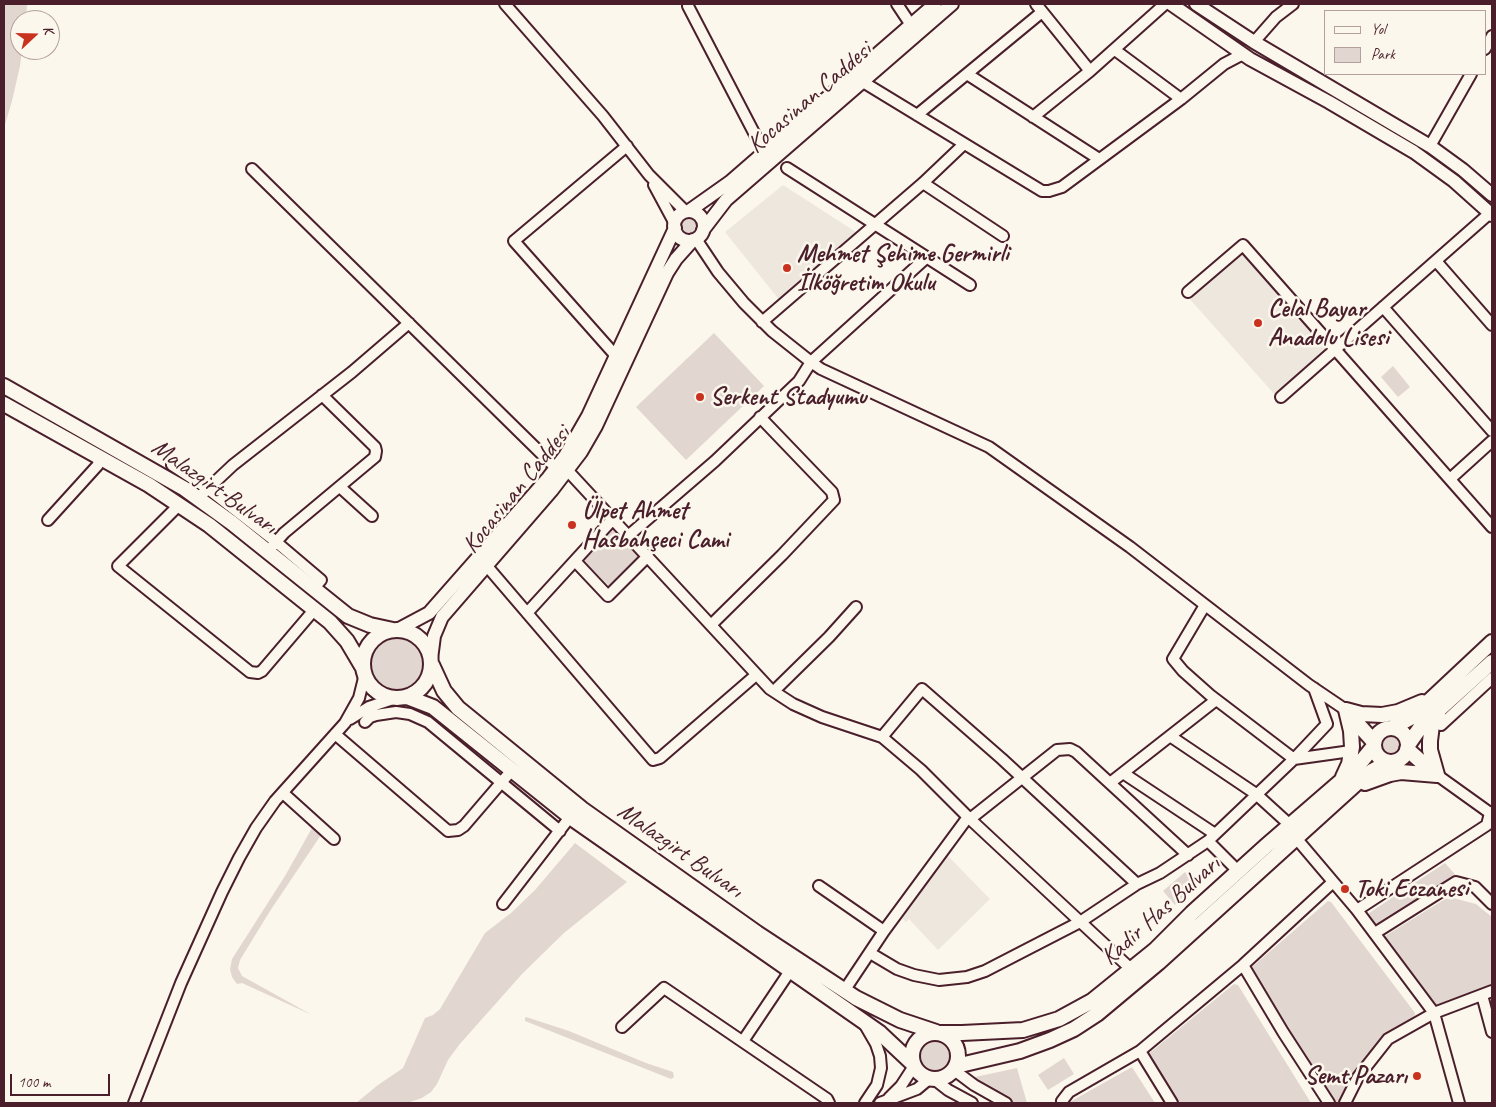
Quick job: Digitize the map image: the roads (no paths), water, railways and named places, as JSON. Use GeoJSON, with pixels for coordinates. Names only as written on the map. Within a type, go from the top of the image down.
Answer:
{"type":"FeatureCollection","features":[{"type":"Feature","properties":{"kind":"highway","name":"Malazgirt Bulvarı"},"geometry":{"type":"LineString","coordinates":[[4,386],[160,474],[202,493],[272,546],[314,588],[355,620],[377,628],[396,629]]}},
{"type":"Feature","properties":{"kind":"highway","name":"Malazgirt Bulvarı"},"geometry":{"type":"LineString","coordinates":[[4,404],[102,458],[179,504],[231,542],[330,622],[353,650],[364,671]]}},
{"type":"Feature","properties":{"kind":"highway"},"geometry":{"type":"LineString","coordinates":[[396,629],[410,632],[421,638],[428,648],[431,662],[429,677],[422,687],[402,697],[384,695],[374,689],[364,671],[364,656],[368,645],[376,636],[396,629]]}},
{"type":"Feature","properties":{"kind":"highway"},"geometry":{"type":"LineString","coordinates":[[1374,744],[1378,734],[1412,717],[1492,642]]}},
{"type":"Feature","properties":{"kind":"highway","name":"Malazgirt Bulvarı"},"geometry":{"type":"LineString","coordinates":[[431,662],[444,691],[458,708],[582,809],[844,991],[887,1014],[938,1033]]}},
{"type":"Feature","properties":{"kind":"highway"},"geometry":{"type":"LineString","coordinates":[[1393,761],[1404,756],[1407,747],[1422,725],[1442,707],[1488,681],[1492,662]]}},
{"type":"Feature","properties":{"kind":"highway"},"geometry":{"type":"LineString","coordinates":[[1360,714],[1398,712],[1423,702],[1439,692]]}},
{"type":"Feature","properties":{"kind":"highway","name":"Malazgirt Bulvarı"},"geometry":{"type":"LineString","coordinates":[[402,697],[433,707],[570,817],[880,1033],[913,1065]]}},
{"type":"Feature","properties":{"kind":"highway"},"geometry":{"type":"LineString","coordinates":[[1437,776],[1430,750],[1430,741],[1432,726],[1442,707]]}},
{"type":"Feature","properties":{"kind":"highway"},"geometry":{"type":"LineString","coordinates":[[1346,710],[1360,714],[1403,734],[1407,747],[1437,776]]}},
{"type":"Feature","properties":{"kind":"highway"},"geometry":{"type":"LineString","coordinates":[[1346,710],[1374,744],[1378,757],[1437,776]]}},
{"type":"Feature","properties":{"kind":"highway"},"geometry":{"type":"LineString","coordinates":[[1346,710],[1351,731],[1351,751],[1345,786],[1395,772],[1437,776]]}},
{"type":"Feature","properties":{"kind":"highway","name":"Kadir Has Bulvarı"},"geometry":{"type":"LineString","coordinates":[[1345,786],[1374,744]]}},
{"type":"Feature","properties":{"kind":"highway","name":"Kadir Has Bulvarı"},"geometry":{"type":"LineString","coordinates":[[955,1068],[1050,1040],[1074,1029],[1097,1014],[1158,963],[1293,831],[1345,786],[1393,761]]}},
{"type":"Feature","properties":{"kind":"highway","name":"Kadir Has Bulvarı"},"geometry":{"type":"LineString","coordinates":[[938,1033],[1023,1030],[1070,1014],[1092,1001],[1132,970],[1238,871],[1293,831]]}},
{"type":"Feature","properties":{"kind":"highway"},"geometry":{"type":"LineString","coordinates":[[938,1033],[948,1037],[957,1048],[958,1057],[955,1068],[943,1078],[931,1079],[920,1074],[913,1065],[912,1050],[916,1042],[926,1034],[938,1033]]}},
{"type":"Feature","properties":{"kind":"main road","name":"Kocasinan Caddesi"},"geometry":{"type":"LineString","coordinates":[[687,212],[720,191],[934,4]]}},
{"type":"Feature","properties":{"kind":"main road","name":"Kocasinan Caddesi"},"geometry":{"type":"LineString","coordinates":[[396,629],[429,613],[581,452],[596,426],[667,273],[676,259],[726,200],[952,4]]}},
{"type":"Feature","properties":{"kind":"main road"},"geometry":{"type":"LineString","coordinates":[[1171,4],[1246,57],[1329,102],[1414,152],[1454,181],[1491,214]]}},
{"type":"Feature","properties":{"kind":"main road"},"geometry":{"type":"LineString","coordinates":[[1196,4],[1254,42],[1430,146],[1463,170],[1492,195]]}},
{"type":"Feature","properties":{"kind":"main road"},"geometry":{"type":"LineString","coordinates":[[1246,57],[1242,49],[1244,44],[1248,41],[1254,42]]}},
{"type":"Feature","properties":{"kind":"main road"},"geometry":{"type":"LineString","coordinates":[[687,212],[700,216],[703,222],[697,236],[682,239],[676,233],[675,226],[679,215],[687,212]]}},
{"type":"Feature","properties":{"kind":"main road","name":"Kocasinan Caddesi"},"geometry":{"type":"LineString","coordinates":[[431,662],[434,636],[442,617],[562,470],[675,226]]}},
{"type":"Feature","properties":{"kind":"street"},"geometry":{"type":"LineString","coordinates":[[505,4],[627,146],[649,175],[687,212]]}},
{"type":"Feature","properties":{"kind":"street"},"geometry":{"type":"LineString","coordinates":[[896,4],[911,25]]}},
{"type":"Feature","properties":{"kind":"street"},"geometry":{"type":"LineString","coordinates":[[1033,117],[1115,50],[1165,4]]}},
{"type":"Feature","properties":{"kind":"street"},"geometry":{"type":"LineString","coordinates":[[1254,42],[1276,18],[1293,4]]}},
{"type":"Feature","properties":{"kind":"street"},"geometry":{"type":"LineString","coordinates":[[688,6],[764,152]]}},
{"type":"Feature","properties":{"kind":"street"},"geometry":{"type":"LineString","coordinates":[[917,115],[967,74],[1039,8],[1090,71]]}},
{"type":"Feature","properties":{"kind":"street"},"geometry":{"type":"LineString","coordinates":[[1486,47],[1492,36]]}},
{"type":"Feature","properties":{"kind":"street"},"geometry":{"type":"LineString","coordinates":[[1115,50],[1181,99]]}},
{"type":"Feature","properties":{"kind":"street"},"geometry":{"type":"LineString","coordinates":[[863,82],[1042,191],[1062,187],[1181,99],[1224,64],[1246,57]]}},
{"type":"Feature","properties":{"kind":"street"},"geometry":{"type":"LineString","coordinates":[[967,74],[1099,159]]}},
{"type":"Feature","properties":{"kind":"street"},"geometry":{"type":"LineString","coordinates":[[1430,146],[1470,75]]}},
{"type":"Feature","properties":{"kind":"street"},"geometry":{"type":"LineString","coordinates":[[762,322],[923,183],[964,144]]}},
{"type":"Feature","properties":{"kind":"street"},"geometry":{"type":"LineString","coordinates":[[616,356],[514,241],[627,146]]}},
{"type":"Feature","properties":{"kind":"street"},"geometry":{"type":"LineString","coordinates":[[787,168],[970,285]]}},
{"type":"Feature","properties":{"kind":"street"},"geometry":{"type":"LineString","coordinates":[[252,169],[612,519],[756,675],[793,704],[822,717],[882,737],[921,770],[969,818],[1132,970]]}},
{"type":"Feature","properties":{"kind":"street"},"geometry":{"type":"LineString","coordinates":[[649,175],[675,226]]}},
{"type":"Feature","properties":{"kind":"street"},"geometry":{"type":"LineString","coordinates":[[923,183],[1003,236]]}},
{"type":"Feature","properties":{"kind":"street"},"geometry":{"type":"LineString","coordinates":[[1281,397],[1491,214]]}},
{"type":"Feature","properties":{"kind":"street"},"geometry":{"type":"LineString","coordinates":[[697,236],[731,288],[762,322],[811,362],[821,369],[989,447],[1130,546],[1314,688],[1346,710]]}},
{"type":"Feature","properties":{"kind":"street"},"geometry":{"type":"LineString","coordinates":[[1188,292],[1243,245],[1492,527]]}},
{"type":"Feature","properties":{"kind":"street"},"geometry":{"type":"LineString","coordinates":[[628,536],[694,480],[800,381],[811,362],[926,257]]}},
{"type":"Feature","properties":{"kind":"street"},"geometry":{"type":"LineString","coordinates":[[1436,260],[1492,325]]}},
{"type":"Feature","properties":{"kind":"street"},"geometry":{"type":"LineString","coordinates":[[1383,307],[1492,431]]}},
{"type":"Feature","properties":{"kind":"street"},"geometry":{"type":"LineString","coordinates":[[172,465],[202,493],[233,465],[409,323]]}},
{"type":"Feature","properties":{"kind":"street"},"geometry":{"type":"LineString","coordinates":[[272,546],[373,459],[376,454],[376,449],[322,395]]}},
{"type":"Feature","properties":{"kind":"street"},"geometry":{"type":"LineString","coordinates":[[711,625],[782,555],[834,500],[832,492],[760,418]]}},
{"type":"Feature","properties":{"kind":"street"},"geometry":{"type":"LineString","coordinates":[[1450,479],[1492,441]]}},
{"type":"Feature","properties":{"kind":"street"},"geometry":{"type":"LineString","coordinates":[[48,520],[102,458]]}},
{"type":"Feature","properties":{"kind":"street"},"geometry":{"type":"LineString","coordinates":[[340,487],[372,516]]}},
{"type":"Feature","properties":{"kind":"street"},"geometry":{"type":"LineString","coordinates":[[179,504],[118,566],[250,672],[255,674],[262,671],[314,610]]}},
{"type":"Feature","properties":{"kind":"street"},"geometry":{"type":"LineString","coordinates":[[527,613],[612,519]]}},
{"type":"Feature","properties":{"kind":"street"},"geometry":{"type":"LineString","coordinates":[[575,560],[608,596],[648,556]]}},
{"type":"Feature","properties":{"kind":"street"},"geometry":{"type":"LineString","coordinates":[[486,565],[652,759],[660,758],[756,675]]}},
{"type":"Feature","properties":{"kind":"street"},"geometry":{"type":"LineString","coordinates":[[1205,605],[1173,659],[1183,671],[1216,700],[1294,759],[1351,751]]}},
{"type":"Feature","properties":{"kind":"street"},"geometry":{"type":"LineString","coordinates":[[774,691],[829,638],[856,607]]}},
{"type":"Feature","properties":{"kind":"street"},"geometry":{"type":"LineString","coordinates":[[345,723],[358,698],[364,671]]}},
{"type":"Feature","properties":{"kind":"street"},"geometry":{"type":"LineString","coordinates":[[1441,724],[1488,681]]}},
{"type":"Feature","properties":{"kind":"street"},"geometry":{"type":"LineString","coordinates":[[870,952],[889,965],[914,975],[939,980],[957,978],[985,971],[1080,922],[1137,884],[1160,873],[1188,855],[1212,837],[1294,759],[1327,724],[1314,688]]}},
{"type":"Feature","properties":{"kind":"street"},"geometry":{"type":"LineString","coordinates":[[882,737],[922,689],[1137,884]]}},
{"type":"Feature","properties":{"kind":"street"},"geometry":{"type":"LineString","coordinates":[[134,1103],[181,983],[222,892],[256,828],[282,792],[345,723],[369,707],[402,697]]}},
{"type":"Feature","properties":{"kind":"street"},"geometry":{"type":"LineString","coordinates":[[1110,783],[1216,700]]}},
{"type":"Feature","properties":{"kind":"street"},"geometry":{"type":"LineString","coordinates":[[365,722],[370,717],[389,712],[403,713],[422,718],[560,831]]}},
{"type":"Feature","properties":{"kind":"street"},"geometry":{"type":"LineString","coordinates":[[335,734],[448,831],[458,830],[464,826],[512,770]]}},
{"type":"Feature","properties":{"kind":"street"},"geometry":{"type":"LineString","coordinates":[[1170,736],[1256,794],[1293,831],[1357,910],[1434,1013],[1459,1103]]}},
{"type":"Feature","properties":{"kind":"street"},"geometry":{"type":"LineString","coordinates":[[844,991],[884,931],[969,818],[1057,750],[1066,748],[1076,752],[1188,855]]}},
{"type":"Feature","properties":{"kind":"street"},"geometry":{"type":"LineString","coordinates":[[1123,773],[1212,837],[1238,871]]}},
{"type":"Feature","properties":{"kind":"street"},"geometry":{"type":"LineString","coordinates":[[1357,910],[1487,825],[1491,812],[1437,776]]}},
{"type":"Feature","properties":{"kind":"street"},"geometry":{"type":"LineString","coordinates":[[282,792],[334,839]]}},
{"type":"Feature","properties":{"kind":"street"},"geometry":{"type":"LineString","coordinates":[[504,904],[570,817]]}},
{"type":"Feature","properties":{"kind":"street"},"geometry":{"type":"LineString","coordinates":[[1063,1103],[1062,1101],[1070,1092],[1140,1051],[1243,965],[1333,882]]}},
{"type":"Feature","properties":{"kind":"street"},"geometry":{"type":"LineString","coordinates":[[1375,934],[1456,882],[1474,887],[1492,904]]}},
{"type":"Feature","properties":{"kind":"street"},"geometry":{"type":"LineString","coordinates":[[819,886],[884,931]]}},
{"type":"Feature","properties":{"kind":"street"},"geometry":{"type":"LineString","coordinates":[[1243,965],[1329,1103]]}},
{"type":"Feature","properties":{"kind":"street"},"geometry":{"type":"LineString","coordinates":[[742,1041],[790,971]]}},
{"type":"Feature","properties":{"kind":"street"},"geometry":{"type":"LineString","coordinates":[[622,1027],[664,988],[827,1099],[829,1103]]}},
{"type":"Feature","properties":{"kind":"street"},"geometry":{"type":"LineString","coordinates":[[1346,1103],[1358,1077],[1388,1039],[1434,1013],[1487,993],[1492,1032]]}},
{"type":"Feature","properties":{"kind":"street"},"geometry":{"type":"LineString","coordinates":[[859,1018],[873,1037],[880,1060],[879,1080],[865,1103]]}},
{"type":"Feature","properties":{"kind":"street"},"geometry":{"type":"LineString","coordinates":[[1140,1051],[1172,1103]]}},
{"type":"Feature","properties":{"kind":"street"},"geometry":{"type":"LineString","coordinates":[[882,1102],[901,1086],[913,1065]]}},
{"type":"Feature","properties":{"kind":"street"},"geometry":{"type":"LineString","coordinates":[[955,1068],[974,1084],[1006,1103]]}},
{"type":"Feature","properties":{"kind":"street"},"geometry":{"type":"LineString","coordinates":[[882,1102],[917,1089],[931,1079],[972,1103]]}},
{"type":"Feature","properties":{"kind":"place","name":"Mehmet Şehime Germirli İlköğretim Okulu"},"geometry":{"type":"Point","coordinates":[787,268]}},
{"type":"Feature","properties":{"kind":"place","name":"Celal Bayar Anadolu Lisesi"},"geometry":{"type":"Point","coordinates":[1258,323]}},
{"type":"Feature","properties":{"kind":"place","name":"Serkent Stadyumu"},"geometry":{"type":"Point","coordinates":[700,397]}},
{"type":"Feature","properties":{"kind":"place","name":"Ülpet Ahmet Hasbahçeci Cami"},"geometry":{"type":"Point","coordinates":[572,525]}},
{"type":"Feature","properties":{"kind":"place","name":"Toki Eczanesi"},"geometry":{"type":"Point","coordinates":[1345,889]}},
{"type":"Feature","properties":{"kind":"place","name":"Semt Pazarı"},"geometry":{"type":"Point","coordinates":[1417,1076]}}]}
